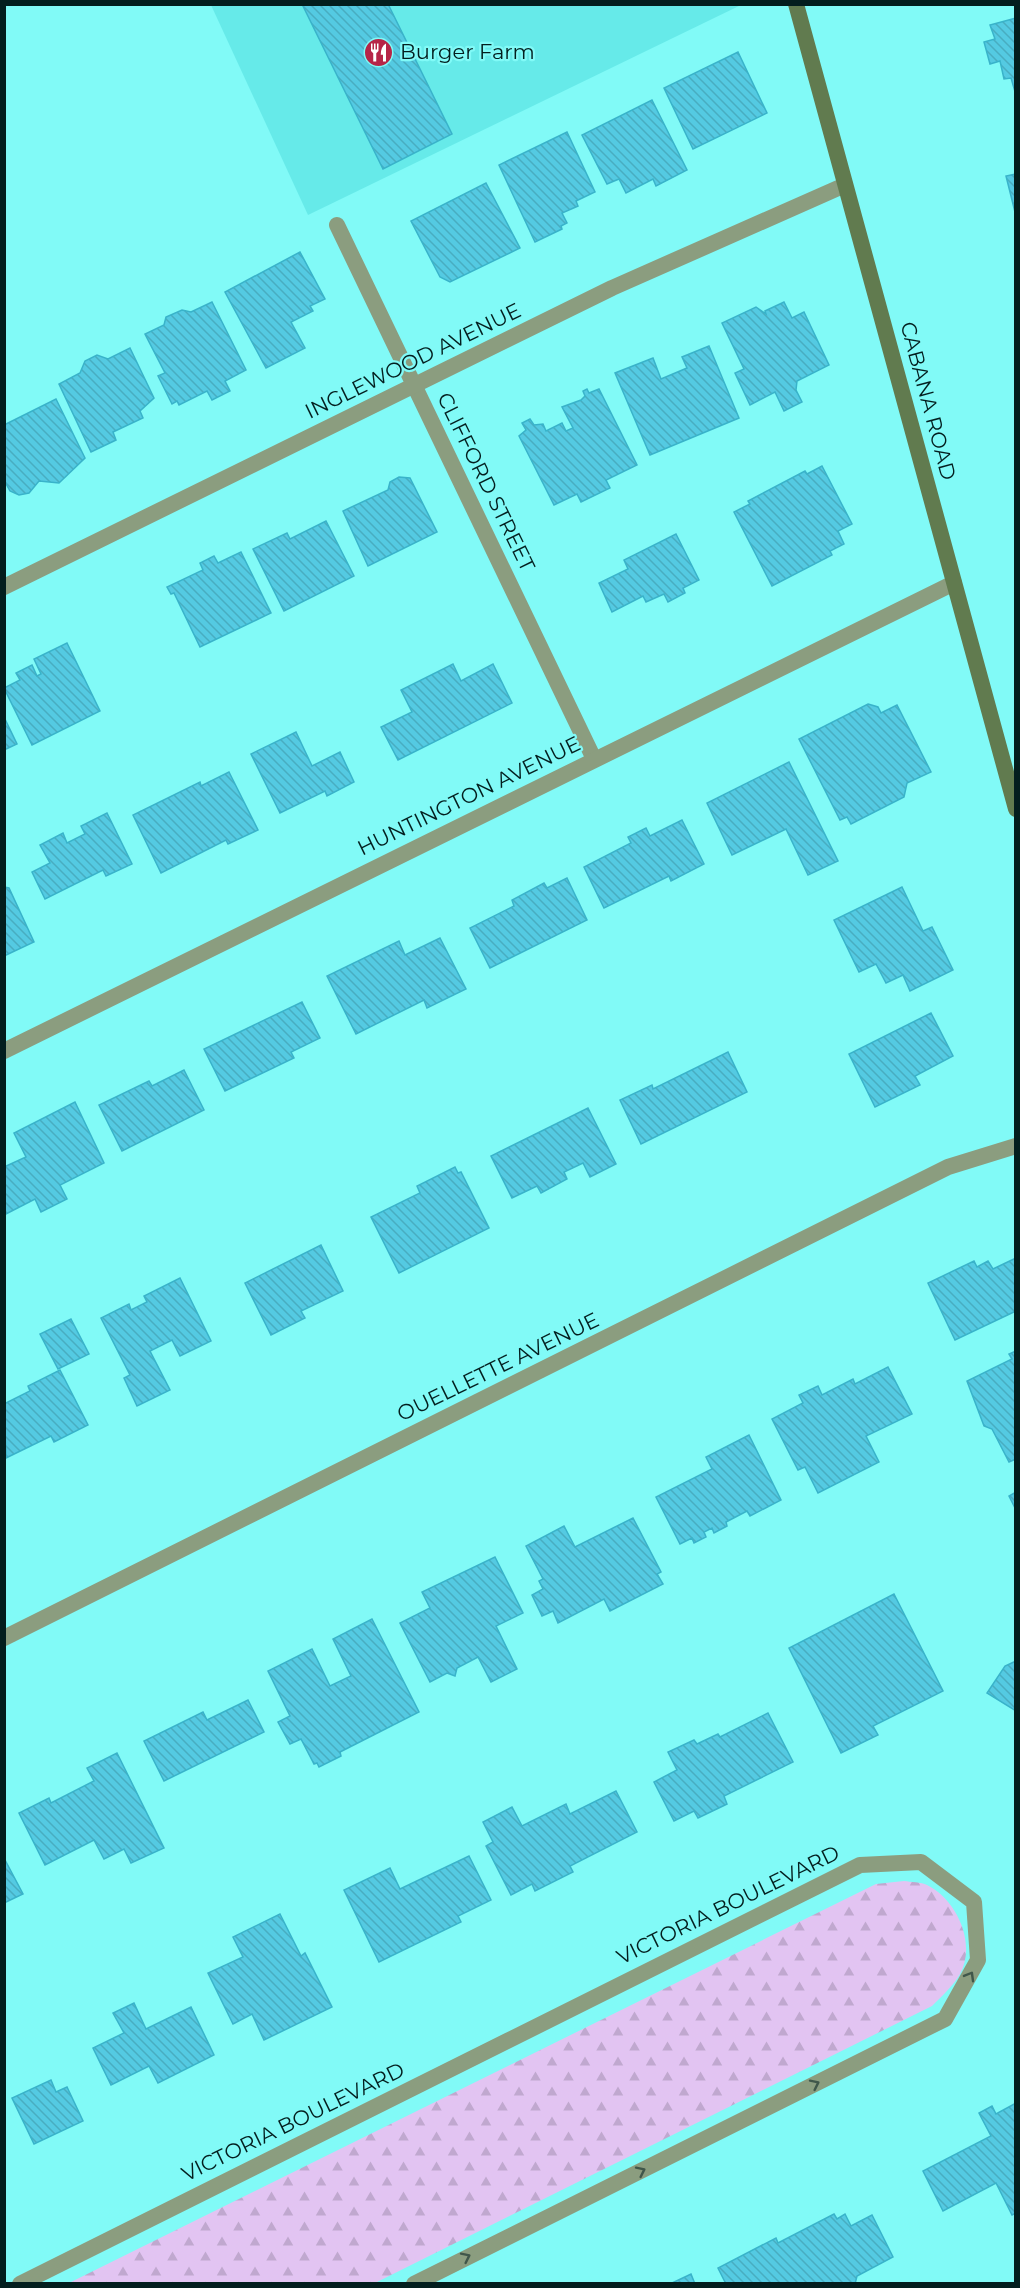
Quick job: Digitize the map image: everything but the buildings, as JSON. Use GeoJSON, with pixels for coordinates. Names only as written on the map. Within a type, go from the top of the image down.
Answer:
{"type":"FeatureCollection","features":[{"type":"Feature","properties":{"kind":"main road","name":"CABANA ROAD"},"geometry":{"type":"LineString","coordinates":[[796,4],[1016,809]]}},
{"type":"Feature","properties":{"kind":"street","name":"INGLEWOOD AVENUE"},"geometry":{"type":"LineString","coordinates":[[4,587],[612,288],[845,185]]}},
{"type":"Feature","properties":{"kind":"street","name":"CLIFFORD STREET"},"geometry":{"type":"LineString","coordinates":[[337,225],[594,759]]}},
{"type":"Feature","properties":{"kind":"street","name":"HUNTINGTON AVENUE"},"geometry":{"type":"LineString","coordinates":[[4,1051],[954,583]]}},
{"type":"Feature","properties":{"kind":"street","name":"OUELLETTE AVENUE"},"geometry":{"type":"LineString","coordinates":[[4,1638],[948,1167],[1016,1146]]}},
{"type":"Feature","properties":{"kind":"street","name":"VICTORIA BOULEVARD"},"geometry":{"type":"LineString","coordinates":[[20,2283],[860,1865],[921,1862],[974,1902],[978,1960],[945,2019],[414,2283]]}},
{"type":"Feature","properties":{"kind":"shaded area"},"geometry":{"type":"Polygon","coordinates":[[[211,5],[741,5],[308,215],[211,5]]]}},
{"type":"Feature","properties":{"kind":"green space"},"geometry":{"type":"Polygon","coordinates":[[[904,1881],[925,1884],[947,1900],[961,1923],[965,1936],[965,1962],[960,1974],[932,2006],[375,2283],[69,2283],[876,1884],[904,1881]]]}},
{"type":"Feature","properties":{"kind":"place","name":"Burger Farm"},"geometry":{"type":"Point","coordinates":[379,52]}}]}
